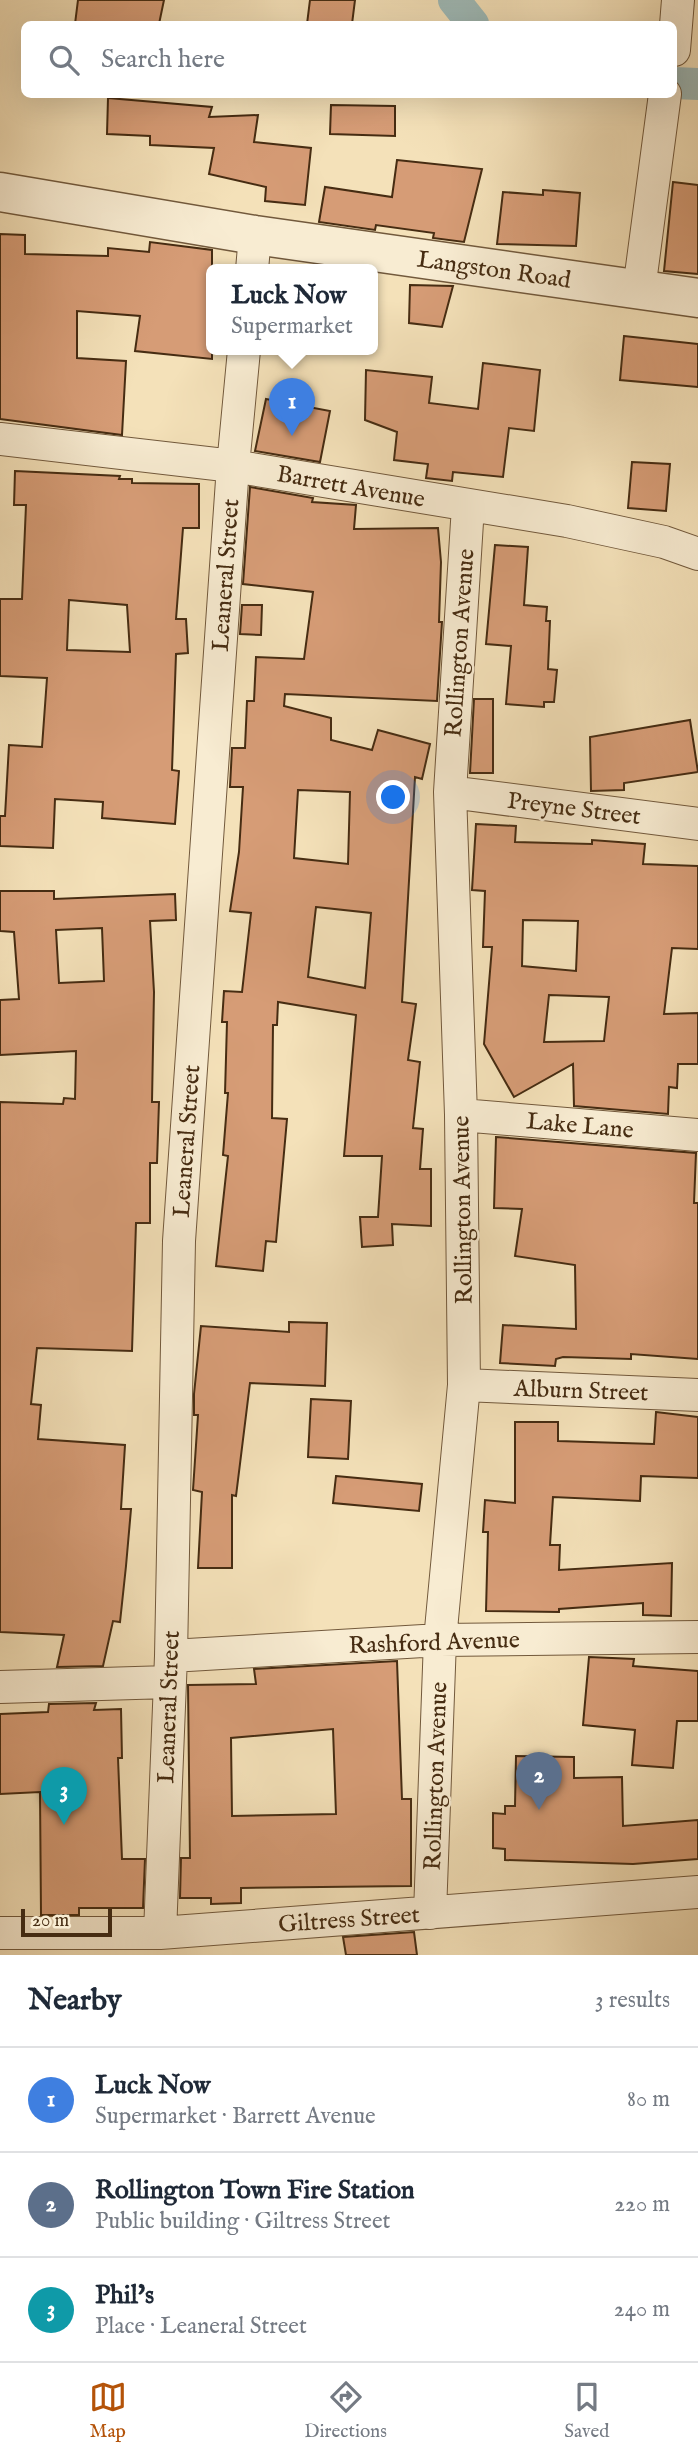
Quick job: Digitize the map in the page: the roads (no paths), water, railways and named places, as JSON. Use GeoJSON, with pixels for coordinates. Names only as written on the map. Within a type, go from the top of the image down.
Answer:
{"type":"FeatureCollection","features":[{"type":"Feature","properties":{"kind":"street"},"geometry":{"type":"LineString","coordinates":[[676,21],[678,0]]}},
{"type":"Feature","properties":{"kind":"street"},"geometry":{"type":"LineString","coordinates":[[639,290],[664,100]]}},
{"type":"Feature","properties":{"kind":"street","name":"Langston Road"},"geometry":{"type":"LineString","coordinates":[[0,192],[253,252],[375,264]]}},
{"type":"Feature","properties":{"kind":"street","name":"Langston Road"},"geometry":{"type":"LineString","coordinates":[[378,264],[698,298]]}},
{"type":"Feature","properties":{"kind":"street","name":"Leaneral Street"},"geometry":{"type":"LineString","coordinates":[[160,1933],[170,1669],[179,1241],[233,466],[244,355]]}},
{"type":"Feature","properties":{"kind":"street","name":"Barrett Avenue"},"geometry":{"type":"LineString","coordinates":[[0,439],[233,466],[567,521],[664,542],[698,554]]}},
{"type":"Feature","properties":{"kind":"street","name":"Rollington Avenue"},"geometry":{"type":"LineString","coordinates":[[430,1913],[440,1640],[464,1385],[461,1115],[450,792],[468,506]]}},
{"type":"Feature","properties":{"kind":"street","name":"Preyne Street"},"geometry":{"type":"LineString","coordinates":[[450,792],[698,824]]}},
{"type":"Feature","properties":{"kind":"street","name":"Lake Lane"},"geometry":{"type":"LineString","coordinates":[[461,1115],[698,1135]]}},
{"type":"Feature","properties":{"kind":"street","name":"Alburn Street"},"geometry":{"type":"LineString","coordinates":[[464,1385],[698,1395]]}},
{"type":"Feature","properties":{"kind":"street","name":"Rashford Avenue"},"geometry":{"type":"LineString","coordinates":[[0,1687],[440,1640],[698,1637]]}},
{"type":"Feature","properties":{"kind":"street","name":"Giltress Street"},"geometry":{"type":"LineString","coordinates":[[0,1933],[160,1933],[698,1892]]}},
{"type":"Feature","properties":{"kind":"waterway"},"geometry":{"type":"LineString","coordinates":[[454,0],[471,21]]}},
{"type":"Feature","properties":{"kind":"waterway"},"geometry":{"type":"LineString","coordinates":[[677,83],[698,84]]}},
{"type":"Feature","properties":{"kind":"place","name":"Luck Now"},"geometry":{"type":"Point","coordinates":[292,436]}},
{"type":"Feature","properties":{"kind":"place","name":"Rollington Town Fire Station"},"geometry":{"type":"Point","coordinates":[539,1810]}},
{"type":"Feature","properties":{"kind":"place","name":"Phil's"},"geometry":{"type":"Point","coordinates":[64,1825]}}]}
